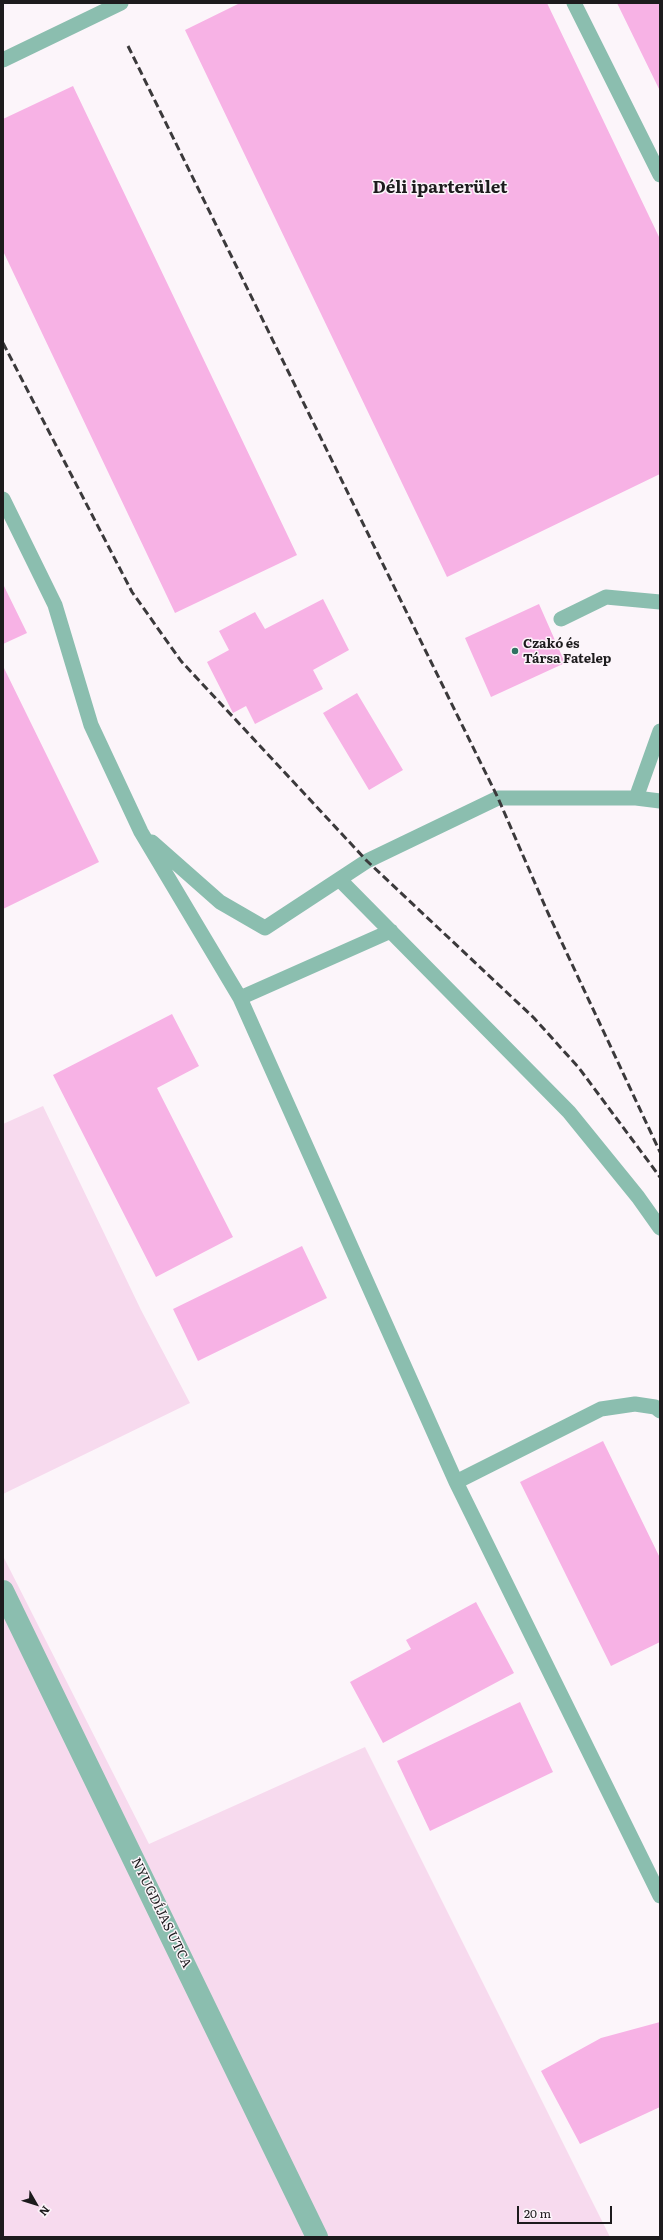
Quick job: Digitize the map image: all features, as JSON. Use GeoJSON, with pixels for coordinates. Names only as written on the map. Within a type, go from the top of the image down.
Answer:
{"type":"FeatureCollection","features":[{"type":"Feature","properties":{"kind":"street","name":"NYUGDÍJAS UTCA"},"geometry":{"type":"LineString","coordinates":[[3,1591],[317,2237]]}},
{"type":"Feature","properties":{"kind":"lane"},"geometry":{"type":"LineString","coordinates":[[3,60],[121,3]]}},
{"type":"Feature","properties":{"kind":"lane"},"geometry":{"type":"LineString","coordinates":[[574,3],[660,175]]}},
{"type":"Feature","properties":{"kind":"lane"},"geometry":{"type":"LineString","coordinates":[[3,499],[55,606],[92,725],[141,832],[240,998],[456,1482],[660,1896]]}},
{"type":"Feature","properties":{"kind":"lane"},"geometry":{"type":"LineString","coordinates":[[561,619],[606,597],[660,602]]}},
{"type":"Feature","properties":{"kind":"lane"},"geometry":{"type":"LineString","coordinates":[[636,798],[660,731]]}},
{"type":"Feature","properties":{"kind":"lane"},"geometry":{"type":"LineString","coordinates":[[141,832],[220,902],[265,928],[367,861],[498,798],[636,798],[660,801]]}},
{"type":"Feature","properties":{"kind":"lane"},"geometry":{"type":"LineString","coordinates":[[340,880],[569,1112],[638,1197],[660,1228]]}},
{"type":"Feature","properties":{"kind":"lane"},"geometry":{"type":"LineString","coordinates":[[240,998],[391,931]]}},
{"type":"Feature","properties":{"kind":"lane"},"geometry":{"type":"LineString","coordinates":[[456,1482],[601,1409],[635,1404],[655,1407],[660,1412]]}},
{"type":"Feature","properties":{"kind":"shaded area"},"geometry":{"type":"Polygon","coordinates":[[[43,1106],[141,1310],[190,1403],[3,1494],[3,1124],[43,1106]]]}},
{"type":"Feature","properties":{"kind":"shaded area"},"geometry":{"type":"Polygon","coordinates":[[[3,1556],[149,1844],[365,1747],[610,2237],[3,2237],[3,1556]]]}},
{"type":"Feature","properties":{"kind":"building"},"geometry":{"type":"Polygon","coordinates":[[[240,3],[547,3],[660,239],[660,474],[447,577],[185,30],[240,3]]]}},
{"type":"Feature","properties":{"kind":"building"},"geometry":{"type":"Polygon","coordinates":[[[617,3],[660,3],[660,91],[617,3]]]}},
{"type":"Feature","properties":{"kind":"building"},"geometry":{"type":"Polygon","coordinates":[[[73,86],[297,555],[175,613],[3,251],[3,119],[73,86]]]}},
{"type":"Feature","properties":{"kind":"building"},"geometry":{"type":"Polygon","coordinates":[[[3,584],[27,633],[3,644],[3,584]]]}},
{"type":"Feature","properties":{"kind":"building"},"geometry":{"type":"Polygon","coordinates":[[[323,599],[349,650],[313,670],[323,689],[255,724],[246,706],[233,713],[207,662],[229,650],[219,631],[255,612],[265,629],[323,599]]]}},
{"type":"Feature","properties":{"kind":"building","name":"Czakó és Társa Fatelep"},"geometry":{"type":"Polygon","coordinates":[[[539,604],[565,663],[491,697],[465,638],[539,604]]]}},
{"type":"Feature","properties":{"kind":"building"},"geometry":{"type":"Polygon","coordinates":[[[3,666],[99,862],[3,909],[3,666]]]}},
{"type":"Feature","properties":{"kind":"building"},"geometry":{"type":"Polygon","coordinates":[[[357,693],[403,770],[369,790],[323,713],[357,693]]]}},
{"type":"Feature","properties":{"kind":"building"},"geometry":{"type":"Polygon","coordinates":[[[172,1014],[199,1066],[157,1088],[233,1237],[156,1277],[53,1075],[172,1014]]]}},
{"type":"Feature","properties":{"kind":"building"},"geometry":{"type":"Polygon","coordinates":[[[302,1246],[327,1298],[198,1361],[173,1309],[302,1246]]]}},
{"type":"Feature","properties":{"kind":"building"},"geometry":{"type":"Polygon","coordinates":[[[603,1441],[660,1558],[660,1642],[611,1666],[520,1482],[603,1441]]]}},
{"type":"Feature","properties":{"kind":"building"},"geometry":{"type":"Polygon","coordinates":[[[476,1602],[514,1673],[383,1743],[350,1682],[411,1649],[406,1640],[476,1602]]]}},
{"type":"Feature","properties":{"kind":"building"},"geometry":{"type":"Polygon","coordinates":[[[520,1702],[553,1772],[430,1831],[397,1761],[520,1702]]]}},
{"type":"Feature","properties":{"kind":"building"},"geometry":{"type":"Polygon","coordinates":[[[660,2022],[660,2107],[580,2144],[541,2071],[601,2038],[660,2022]]]}},
{"type":"Feature","properties":{"kind":"railway"},"geometry":{"type":"LineString","coordinates":[[128,46],[498,798],[548,913],[660,1152]]}},
{"type":"Feature","properties":{"kind":"railway"},"geometry":{"type":"LineString","coordinates":[[3,343],[132,592],[181,661],[367,861],[534,1018],[579,1068],[660,1177]]}},
{"type":"Feature","properties":{"kind":"place","name":"Czakó és Társa Fatelep"},"geometry":{"type":"Point","coordinates":[515,651]}},
{"type":"Feature","properties":{"kind":"district","name":"Déli iparterület"},"geometry":{"type":"Point","coordinates":[440,188]}}]}
